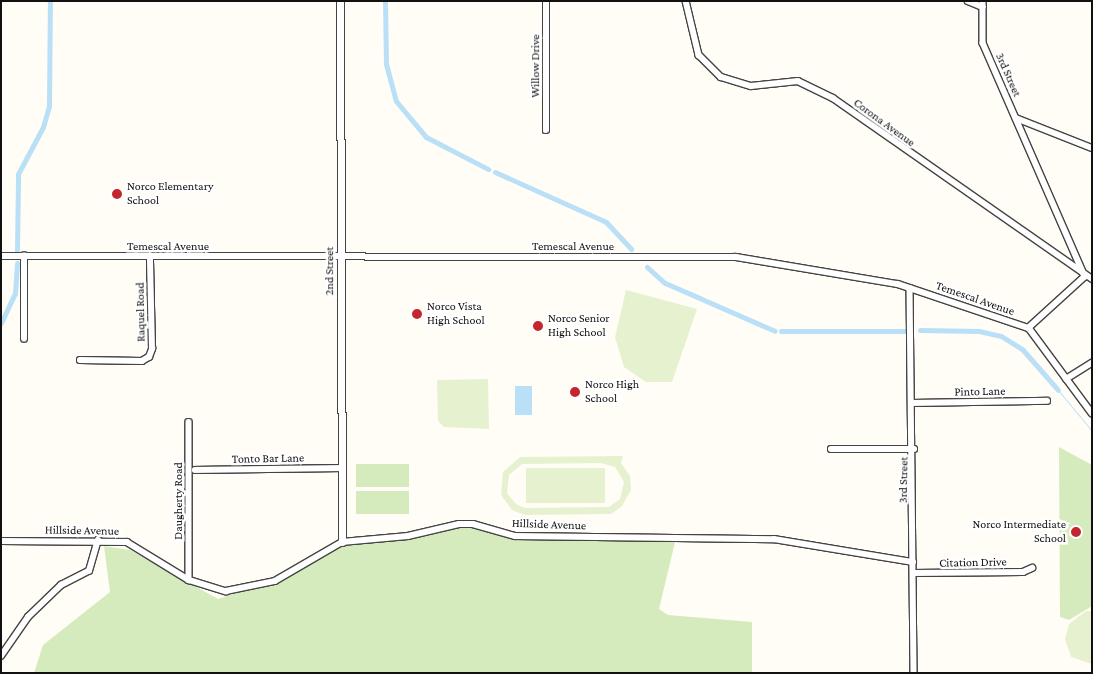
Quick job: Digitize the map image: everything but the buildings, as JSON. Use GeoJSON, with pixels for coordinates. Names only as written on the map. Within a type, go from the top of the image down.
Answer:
{"type":"FeatureCollection","features":[{"type":"Feature","properties":{"kind":"street","name":"2nd Street"},"geometry":{"type":"LineString","coordinates":[[340,1],[342,542]]}},
{"type":"Feature","properties":{"kind":"street","name":"Willow Drive"},"geometry":{"type":"LineString","coordinates":[[546,1],[546,130]]}},
{"type":"Feature","properties":{"kind":"street","name":"Corona Avenue"},"geometry":{"type":"LineString","coordinates":[[686,1],[699,55],[721,77],[751,86],[798,81],[833,98],[1088,278]]}},
{"type":"Feature","properties":{"kind":"street"},"geometry":{"type":"LineString","coordinates":[[968,1],[983,4]]}},
{"type":"Feature","properties":{"kind":"street","name":"3rd Street"},"geometry":{"type":"LineString","coordinates":[[983,4],[983,43],[1088,278]]}},
{"type":"Feature","properties":{"kind":"street"},"geometry":{"type":"LineString","coordinates":[[1016,118],[1092,148]]}},
{"type":"Feature","properties":{"kind":"street","name":"Temescal Avenue"},"geometry":{"type":"LineString","coordinates":[[1,256],[150,258],[341,256],[736,257],[910,288],[1029,328]]}},
{"type":"Feature","properties":{"kind":"street"},"geometry":{"type":"LineString","coordinates":[[24,256],[24,339]]}},
{"type":"Feature","properties":{"kind":"street","name":"Raquel Road"},"geometry":{"type":"LineString","coordinates":[[80,360],[142,361],[148,357],[152,349],[150,258]]}},
{"type":"Feature","properties":{"kind":"street"},"geometry":{"type":"LineString","coordinates":[[1088,278],[1029,328],[1092,413]]}},
{"type":"Feature","properties":{"kind":"street","name":"3rd Street"},"geometry":{"type":"LineString","coordinates":[[910,288],[914,403],[912,562],[914,673]]}},
{"type":"Feature","properties":{"kind":"street"},"geometry":{"type":"LineString","coordinates":[[1066,379],[1092,363]]}},
{"type":"Feature","properties":{"kind":"street","name":"Pinto Lane"},"geometry":{"type":"LineString","coordinates":[[914,403],[1047,401]]}},
{"type":"Feature","properties":{"kind":"street","name":"Daugherty Road"},"geometry":{"type":"LineString","coordinates":[[189,422],[189,580]]}},
{"type":"Feature","properties":{"kind":"street"},"geometry":{"type":"LineString","coordinates":[[831,449],[914,449]]}},
{"type":"Feature","properties":{"kind":"street","name":"Tonto Bar Lane"},"geometry":{"type":"LineString","coordinates":[[195,470],[341,468]]}},
{"type":"Feature","properties":{"kind":"street","name":"Hillside Avenue"},"geometry":{"type":"LineString","coordinates":[[1,541],[98,540],[127,542],[189,580],[226,591],[256,587],[342,542],[408,536],[442,526],[473,524],[515,536],[774,539],[912,562]]}},
{"type":"Feature","properties":{"kind":"street"},"geometry":{"type":"LineString","coordinates":[[1,656],[28,617],[60,585],[89,572],[98,540]]}},
{"type":"Feature","properties":{"kind":"street","name":"Citation Drive"},"geometry":{"type":"LineString","coordinates":[[913,573],[1023,572],[1032,568]]}},
{"type":"Feature","properties":{"kind":"green space"},"geometry":{"type":"Polygon","coordinates":[[[626,290],[697,309],[672,382],[646,382],[624,367],[615,337],[626,290]]]}},
{"type":"Feature","properties":{"kind":"green space"},"geometry":{"type":"Polygon","coordinates":[[[488,379],[489,429],[444,427],[438,421],[437,380],[488,379]]]}},
{"type":"Feature","properties":{"kind":"green space"},"geometry":{"type":"Polygon","coordinates":[[[1059,447],[1092,465],[1092,606],[1069,620],[1060,617],[1059,447]]]}},
{"type":"Feature","properties":{"kind":"green space"},"geometry":{"type":"Polygon","coordinates":[[[623,456],[621,463],[630,476],[631,490],[622,506],[611,514],[525,515],[512,510],[501,495],[503,472],[520,457],[623,456]],[[601,463],[522,464],[509,475],[507,493],[516,504],[525,508],[609,507],[620,499],[624,482],[615,467],[601,463]]]}},
{"type":"Feature","properties":{"kind":"green space"},"geometry":{"type":"Polygon","coordinates":[[[356,464],[409,464],[409,487],[356,487],[356,464]]]}},
{"type":"Feature","properties":{"kind":"green space"},"geometry":{"type":"Polygon","coordinates":[[[526,468],[605,468],[605,503],[526,503],[526,468]]]}},
{"type":"Feature","properties":{"kind":"green space"},"geometry":{"type":"Polygon","coordinates":[[[356,491],[409,491],[409,514],[356,514],[356,491]]]}},
{"type":"Feature","properties":{"kind":"green space"},"geometry":{"type":"Polygon","coordinates":[[[459,524],[515,536],[676,538],[659,609],[668,615],[752,622],[752,673],[34,673],[43,645],[110,592],[104,546],[130,550],[218,599],[275,581],[342,542],[408,536],[459,524]]]}},
{"type":"Feature","properties":{"kind":"green space"},"geometry":{"type":"Polygon","coordinates":[[[1086,611],[1092,611],[1092,664],[1071,657],[1065,639],[1069,624],[1086,611]]]}},
{"type":"Feature","properties":{"kind":"water"},"geometry":{"type":"Polygon","coordinates":[[[515,386],[532,386],[532,415],[515,415],[515,386]]]}},
{"type":"Feature","properties":{"kind":"waterway"},"geometry":{"type":"LineString","coordinates":[[17,250],[18,174],[43,127],[49,106],[50,1]]}},
{"type":"Feature","properties":{"kind":"waterway"},"geometry":{"type":"LineString","coordinates":[[385,1],[386,64],[396,101],[426,137],[488,169]]}},
{"type":"Feature","properties":{"kind":"waterway"},"geometry":{"type":"LineString","coordinates":[[495,172],[606,222],[631,249]]}},
{"type":"Feature","properties":{"kind":"waterway"},"geometry":{"type":"LineString","coordinates":[[1,323],[15,293],[17,263]]}},
{"type":"Feature","properties":{"kind":"waterway"},"geometry":{"type":"LineString","coordinates":[[647,267],[665,283],[702,299]]}},
{"type":"Feature","properties":{"kind":"waterway"},"geometry":{"type":"LineString","coordinates":[[704,300],[775,331]]}},
{"type":"Feature","properties":{"kind":"waterway"},"geometry":{"type":"LineString","coordinates":[[920,330],[979,331],[1001,336],[1023,350],[1058,390]]}},
{"type":"Feature","properties":{"kind":"waterway"},"geometry":{"type":"LineString","coordinates":[[781,331],[907,331]]}},
{"type":"Feature","properties":{"kind":"waterway"},"geometry":{"type":"LineString","coordinates":[[1058,390],[1092,431]]}},
{"type":"Feature","properties":{"kind":"place","name":"Norco Elementary School"},"geometry":{"type":"Point","coordinates":[117,194]}},
{"type":"Feature","properties":{"kind":"place","name":"Norco Vista High School"},"geometry":{"type":"Point","coordinates":[417,314]}},
{"type":"Feature","properties":{"kind":"place","name":"Norco Senior High School"},"geometry":{"type":"Point","coordinates":[538,326]}},
{"type":"Feature","properties":{"kind":"place","name":"Norco High School"},"geometry":{"type":"Point","coordinates":[575,392]}},
{"type":"Feature","properties":{"kind":"place","name":"Norco Intermediate School"},"geometry":{"type":"Point","coordinates":[1076,532]}}]}
